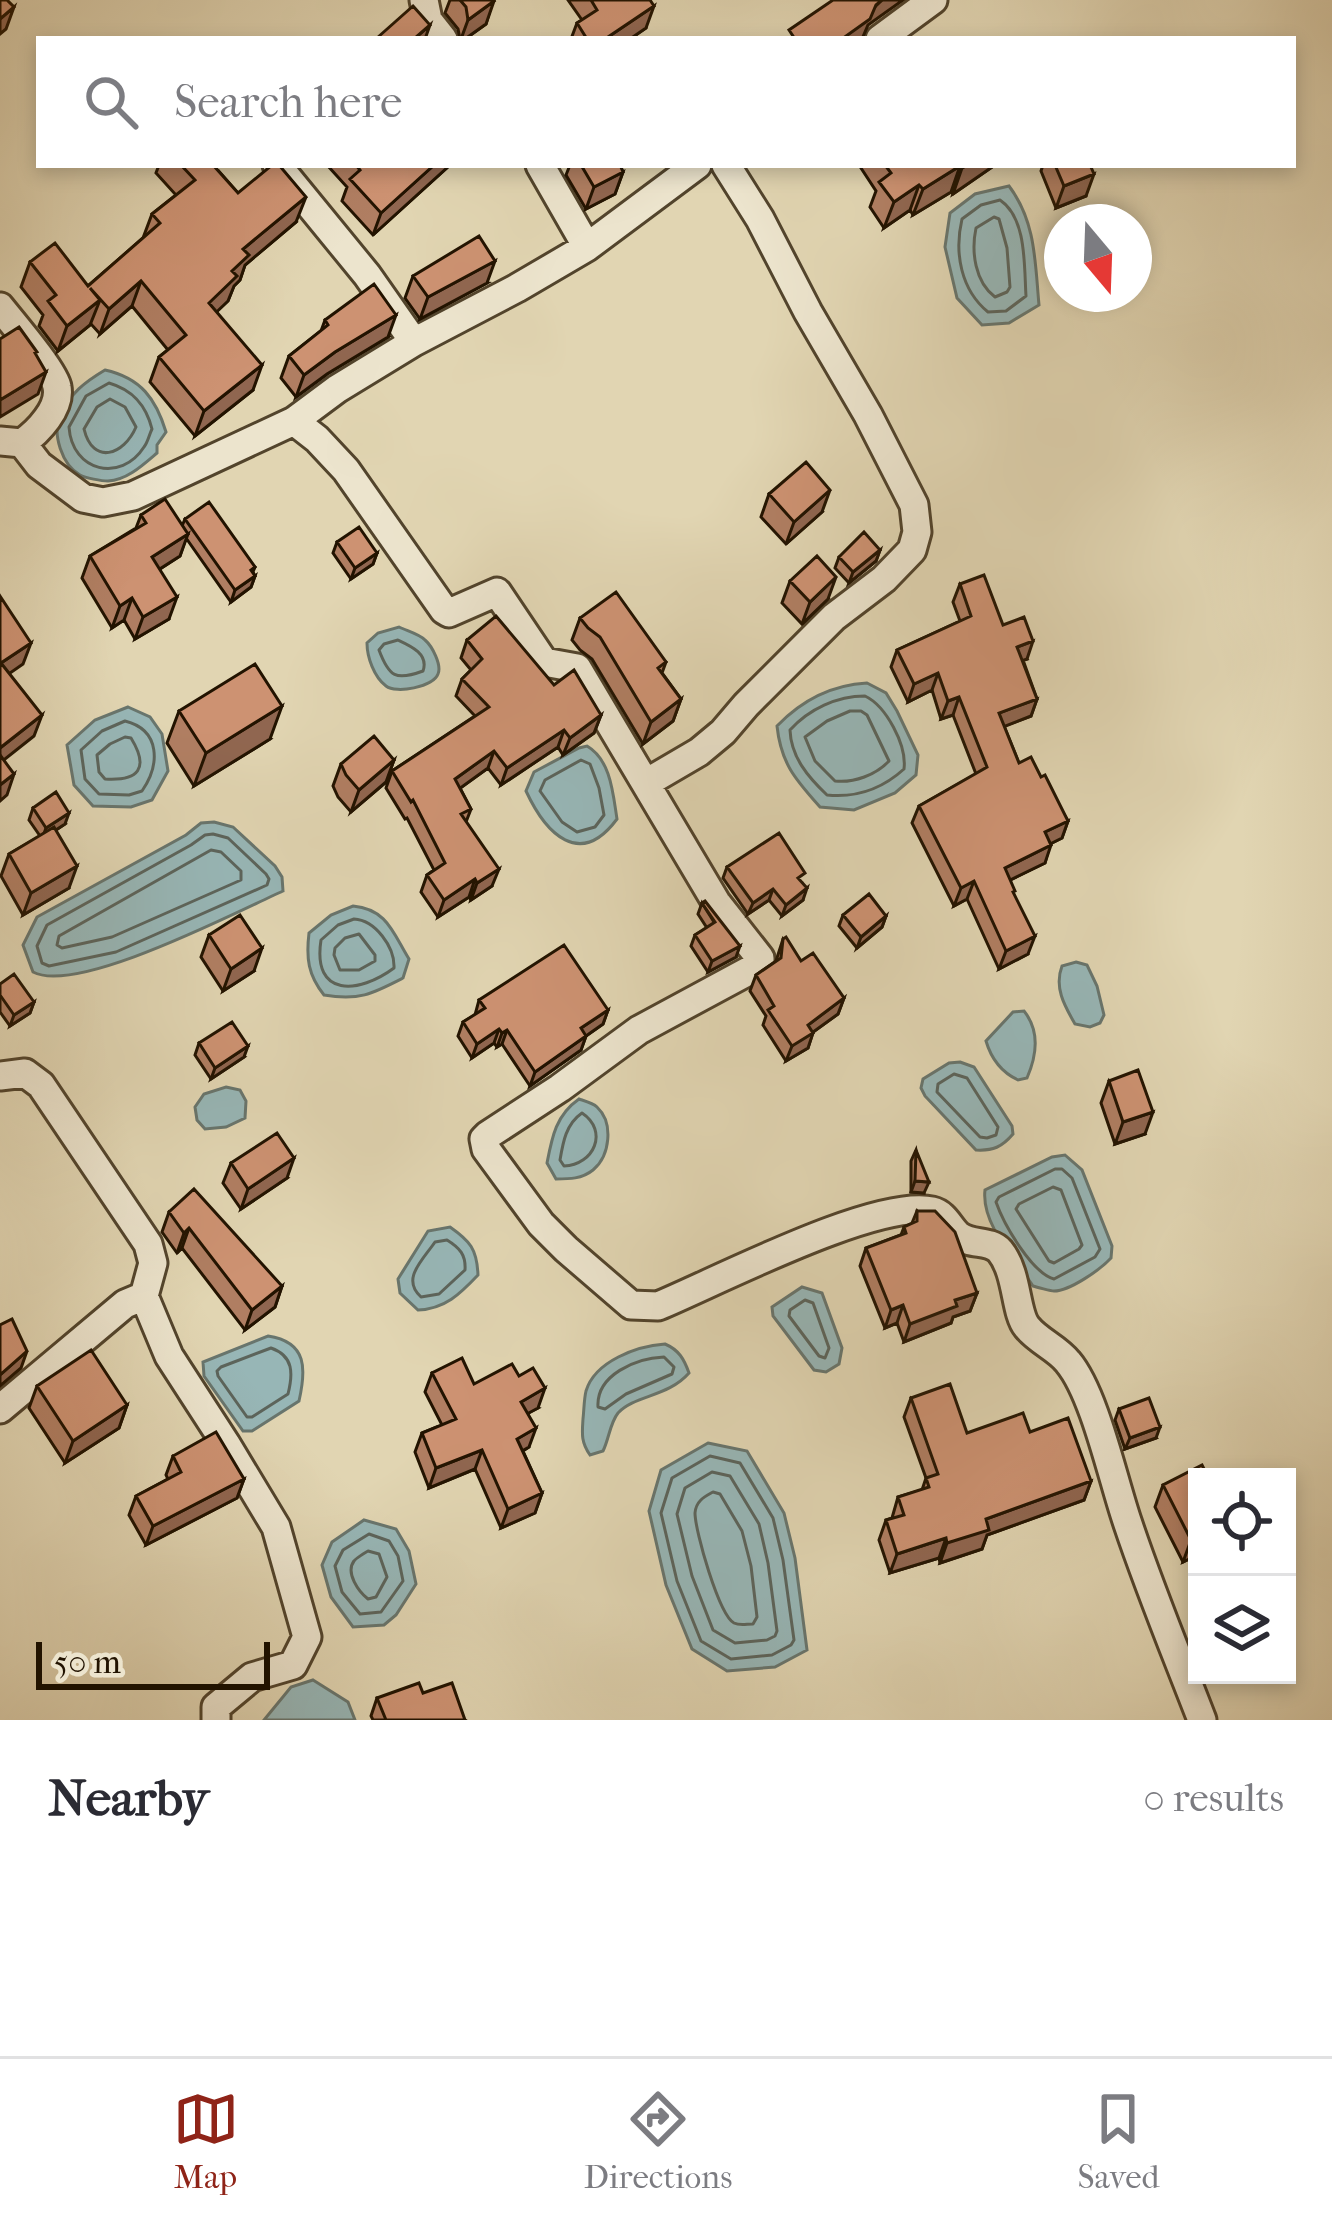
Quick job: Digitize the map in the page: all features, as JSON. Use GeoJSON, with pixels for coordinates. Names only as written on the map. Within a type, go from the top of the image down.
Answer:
{"type":"FeatureCollection","features":[{"type":"Feature","properties":{"kind":"street"},"geometry":{"type":"LineString","coordinates":[[424,0],[428,20],[441,36]]}},
{"type":"Feature","properties":{"kind":"street"},"geometry":{"type":"LineString","coordinates":[[884,36],[933,0]]}},
{"type":"Feature","properties":{"kind":"street"},"geometry":{"type":"LineString","coordinates":[[279,168],[367,275],[414,342]]}},
{"type":"Feature","properties":{"kind":"street"},"geometry":{"type":"LineString","coordinates":[[542,168],[587,247]]}},
{"type":"Feature","properties":{"kind":"street"},"geometry":{"type":"LineString","coordinates":[[11,442],[83,498],[103,502],[134,496],[294,421],[414,342],[587,247],[693,168]]}},
{"type":"Feature","properties":{"kind":"street"},"geometry":{"type":"LineString","coordinates":[[646,783],[723,732],[834,617],[912,550],[917,532],[914,505],[868,415],[728,168]]}},
{"type":"Feature","properties":{"kind":"street"},"geometry":{"type":"LineString","coordinates":[[0,307],[58,387],[48,416],[32,436],[11,442]]}},
{"type":"Feature","properties":{"kind":"street"},"geometry":{"type":"LineString","coordinates":[[294,421],[346,470],[444,610],[458,611],[497,592],[544,662],[577,668],[685,852],[732,925],[759,956],[760,964],[639,1030],[488,1135],[486,1149],[541,1224],[631,1305],[658,1306],[806,1242],[897,1211],[932,1211],[959,1236],[1001,1252],[1016,1282],[1023,1324],[1068,1362],[1085,1390],[1129,1528],[1202,1720]]}},
{"type":"Feature","properties":{"kind":"street"},"geometry":{"type":"LineString","coordinates":[[0,1076],[25,1073],[41,1085],[148,1244],[154,1263],[143,1296],[169,1356],[276,1527],[307,1637],[293,1665],[252,1677],[216,1707],[215,1720]]}},
{"type":"Feature","properties":{"kind":"street"},"geometry":{"type":"LineString","coordinates":[[0,1409],[125,1304],[143,1296]]}},
{"type":"Feature","properties":{"kind":"water"},"geometry":{"type":"Polygon","coordinates":[[[1009,186],[1029,228],[1039,305],[1009,323],[982,325],[957,298],[945,247],[950,213],[975,194],[1009,186]]]}},
{"type":"Feature","properties":{"kind":"water"},"geometry":{"type":"Polygon","coordinates":[[[105,370],[128,378],[145,392],[166,432],[157,453],[128,475],[108,481],[74,470],[64,457],[57,431],[68,401],[105,370]]]}},
{"type":"Feature","properties":{"kind":"water"},"geometry":{"type":"Polygon","coordinates":[[[399,627],[428,643],[437,661],[435,679],[422,686],[391,688],[382,682],[370,660],[367,643],[378,633],[399,627]]]}},
{"type":"Feature","properties":{"kind":"water"},"geometry":{"type":"Polygon","coordinates":[[[867,683],[886,693],[897,711],[918,755],[916,775],[895,793],[854,810],[820,807],[791,771],[777,726],[818,696],[867,683]]]}},
{"type":"Feature","properties":{"kind":"water"},"geometry":{"type":"Polygon","coordinates":[[[128,707],[150,717],[162,734],[168,771],[152,800],[131,807],[93,806],[74,785],[67,745],[95,720],[128,707]]]}},
{"type":"Feature","properties":{"kind":"water"},"geometry":{"type":"Polygon","coordinates":[[[587,746],[606,769],[617,819],[590,842],[577,843],[565,840],[543,821],[526,791],[534,772],[587,746]]]}},
{"type":"Feature","properties":{"kind":"water"},"geometry":{"type":"Polygon","coordinates":[[[201,823],[233,827],[275,866],[283,891],[119,962],[54,976],[33,972],[23,945],[37,917],[201,823]]]}},
{"type":"Feature","properties":{"kind":"water"},"geometry":{"type":"Polygon","coordinates":[[[353,906],[374,912],[393,932],[409,959],[403,978],[365,995],[324,995],[309,966],[309,933],[331,915],[353,906]]]}},
{"type":"Feature","properties":{"kind":"water"},"geometry":{"type":"Polygon","coordinates":[[[1087,965],[1104,1015],[1090,1027],[1075,1024],[1060,989],[1062,966],[1087,965]]]}},
{"type":"Feature","properties":{"kind":"water"},"geometry":{"type":"Polygon","coordinates":[[[1024,1011],[1033,1027],[1035,1052],[1027,1078],[1018,1080],[997,1064],[986,1041],[1013,1012],[1024,1011]]]}},
{"type":"Feature","properties":{"kind":"water"},"geometry":{"type":"Polygon","coordinates":[[[949,1063],[974,1067],[1012,1126],[1013,1134],[997,1147],[976,1150],[921,1088],[923,1079],[949,1063]]]}},
{"type":"Feature","properties":{"kind":"water"},"geometry":{"type":"Polygon","coordinates":[[[226,1087],[240,1090],[246,1101],[245,1118],[226,1127],[205,1129],[195,1107],[204,1094],[226,1087]]]}},
{"type":"Feature","properties":{"kind":"water"},"geometry":{"type":"Polygon","coordinates":[[[579,1099],[602,1114],[608,1130],[606,1148],[589,1173],[556,1179],[547,1163],[553,1136],[560,1119],[579,1099]]]}},
{"type":"Feature","properties":{"kind":"water"},"geometry":{"type":"Polygon","coordinates":[[[1065,1155],[1082,1170],[1112,1246],[1111,1258],[1100,1268],[1054,1291],[1033,1286],[1009,1253],[988,1216],[985,1190],[1065,1155]]]}},
{"type":"Feature","properties":{"kind":"water"},"geometry":{"type":"Polygon","coordinates":[[[450,1227],[471,1246],[478,1275],[444,1303],[418,1310],[400,1293],[398,1279],[428,1231],[450,1227]]]}},
{"type":"Feature","properties":{"kind":"water"},"geometry":{"type":"Polygon","coordinates":[[[802,1287],[822,1293],[842,1348],[839,1364],[826,1372],[814,1370],[773,1316],[772,1307],[802,1287]]]}},
{"type":"Feature","properties":{"kind":"water"},"geometry":{"type":"Polygon","coordinates":[[[268,1336],[291,1344],[301,1359],[299,1401],[252,1431],[243,1431],[204,1376],[203,1362],[268,1336]]]}},
{"type":"Feature","properties":{"kind":"water"},"geometry":{"type":"Polygon","coordinates":[[[665,1344],[680,1356],[689,1373],[671,1387],[625,1407],[615,1417],[603,1451],[590,1455],[582,1429],[591,1380],[618,1357],[665,1344]]]}},
{"type":"Feature","properties":{"kind":"water"},"geometry":{"type":"Polygon","coordinates":[[[708,1443],[747,1451],[784,1513],[807,1650],[775,1667],[727,1671],[692,1649],[666,1585],[649,1511],[661,1470],[708,1443]]]}},
{"type":"Feature","properties":{"kind":"water"},"geometry":{"type":"Polygon","coordinates":[[[364,1520],[396,1529],[409,1551],[416,1584],[384,1625],[353,1627],[331,1597],[322,1565],[332,1542],[364,1520]]]}},
{"type":"Feature","properties":{"kind":"water"},"geometry":{"type":"Polygon","coordinates":[[[313,1680],[348,1702],[355,1720],[264,1720],[291,1687],[313,1680]]]}},
{"type":"Feature","properties":{"kind":"building"},"geometry":{"type":"Polygon","coordinates":[[[0,0],[14,7],[0,19],[0,0]]]}},
{"type":"Feature","properties":{"kind":"building"},"geometry":{"type":"Polygon","coordinates":[[[460,0],[493,0],[494,1],[468,20],[460,0]]]}},
{"type":"Feature","properties":{"kind":"building"},"geometry":{"type":"Polygon","coordinates":[[[591,0],[650,0],[654,6],[609,36],[585,36],[577,23],[597,10],[591,0]]]}},
{"type":"Feature","properties":{"kind":"building"},"geometry":{"type":"Polygon","coordinates":[[[833,0],[882,0],[870,19],[846,36],[793,36],[789,30],[833,0]]]}},
{"type":"Feature","properties":{"kind":"building"},"geometry":{"type":"Polygon","coordinates":[[[413,6],[430,25],[417,36],[379,36],[413,6]]]}},
{"type":"Feature","properties":{"kind":"building"},"geometry":{"type":"Polygon","coordinates":[[[184,168],[216,168],[238,193],[268,168],[282,168],[306,197],[243,249],[249,255],[232,271],[237,276],[209,303],[262,365],[204,411],[159,357],[186,335],[141,281],[109,309],[90,288],[100,300],[67,326],[48,301],[56,295],[30,262],[55,243],[88,286],[160,223],[152,214],[195,180],[184,168]]]}},
{"type":"Feature","properties":{"kind":"building"},"geometry":{"type":"Polygon","coordinates":[[[431,168],[381,213],[350,179],[360,170],[431,168]]]}},
{"type":"Feature","properties":{"kind":"building"},"geometry":{"type":"Polygon","coordinates":[[[583,168],[621,168],[623,172],[594,187],[583,168]]]}},
{"type":"Feature","properties":{"kind":"building"},"geometry":{"type":"Polygon","coordinates":[[[887,168],[957,168],[894,202],[879,182],[891,173],[887,168]]]}},
{"type":"Feature","properties":{"kind":"building"},"geometry":{"type":"Polygon","coordinates":[[[1056,168],[1091,168],[1094,174],[1064,186],[1056,168]]]}},
{"type":"Feature","properties":{"kind":"building"},"geometry":{"type":"Polygon","coordinates":[[[479,236],[495,261],[428,297],[413,276],[479,236]]]}},
{"type":"Feature","properties":{"kind":"building"},"geometry":{"type":"Polygon","coordinates":[[[374,284],[396,315],[304,375],[289,356],[328,325],[325,320],[374,284]]]}},
{"type":"Feature","properties":{"kind":"building"},"geometry":{"type":"Polygon","coordinates":[[[19,327],[46,372],[0,400],[0,339],[19,327]]]}},
{"type":"Feature","properties":{"kind":"building"},"geometry":{"type":"Polygon","coordinates":[[[806,462],[830,490],[794,522],[769,494],[806,462]]]}},
{"type":"Feature","properties":{"kind":"building"},"geometry":{"type":"Polygon","coordinates":[[[165,499],[188,534],[152,557],[177,597],[143,617],[132,598],[120,606],[90,556],[146,523],[141,515],[165,499]]]}},
{"type":"Feature","properties":{"kind":"building"},"geometry":{"type":"Polygon","coordinates":[[[209,502],[255,567],[251,570],[255,576],[235,590],[185,519],[209,502]]]}},
{"type":"Feature","properties":{"kind":"building"},"geometry":{"type":"Polygon","coordinates":[[[359,527],[377,553],[355,568],[337,542],[359,527]]]}},
{"type":"Feature","properties":{"kind":"building"},"geometry":{"type":"Polygon","coordinates":[[[864,532],[880,550],[853,572],[839,557],[864,532]]]}},
{"type":"Feature","properties":{"kind":"building"},"geometry":{"type":"Polygon","coordinates":[[[817,556],[836,577],[810,602],[790,581],[817,556]]]}},
{"type":"Feature","properties":{"kind":"building"},"geometry":{"type":"Polygon","coordinates":[[[984,575],[1003,625],[1024,617],[1033,641],[1017,647],[1037,699],[999,713],[1019,763],[1031,757],[1068,821],[1045,832],[1051,845],[1005,868],[1035,936],[1006,951],[974,881],[961,888],[919,806],[987,767],[959,697],[948,701],[938,673],[914,684],[897,650],[971,616],[960,584],[984,575]]]}},
{"type":"Feature","properties":{"kind":"building"},"geometry":{"type":"Polygon","coordinates":[[[616,592],[666,662],[658,668],[681,699],[651,722],[600,637],[580,618],[616,592]]]}},
{"type":"Feature","properties":{"kind":"building"},"geometry":{"type":"Polygon","coordinates":[[[0,596],[31,643],[1,663],[42,715],[0,748],[0,596]]]}},
{"type":"Feature","properties":{"kind":"building"},"geometry":{"type":"Polygon","coordinates":[[[496,616],[554,685],[574,670],[601,715],[570,738],[564,730],[507,768],[494,751],[455,779],[471,809],[461,814],[499,869],[444,900],[427,875],[445,863],[413,800],[392,771],[489,707],[462,679],[482,659],[467,640],[496,616]]]}},
{"type":"Feature","properties":{"kind":"building"},"geometry":{"type":"Polygon","coordinates":[[[255,664],[282,706],[206,753],[179,711],[255,664]]]}},
{"type":"Feature","properties":{"kind":"building"},"geometry":{"type":"Polygon","coordinates":[[[374,736],[394,760],[359,790],[341,764],[374,736]]]}},
{"type":"Feature","properties":{"kind":"building"},"geometry":{"type":"Polygon","coordinates":[[[0,755],[14,774],[0,785],[0,755]]]}},
{"type":"Feature","properties":{"kind":"building"},"geometry":{"type":"Polygon","coordinates":[[[56,792],[69,813],[46,828],[33,808],[56,792]]]}},
{"type":"Feature","properties":{"kind":"building"},"geometry":{"type":"Polygon","coordinates":[[[54,827],[77,866],[31,893],[9,854],[54,827]]]}},
{"type":"Feature","properties":{"kind":"building"},"geometry":{"type":"Polygon","coordinates":[[[779,833],[805,873],[798,878],[807,888],[786,905],[773,889],[753,903],[727,867],[779,833]]]}},
{"type":"Feature","properties":{"kind":"building"},"geometry":{"type":"Polygon","coordinates":[[[869,894],[886,916],[861,937],[843,915],[869,894]]]}},
{"type":"Feature","properties":{"kind":"building"},"geometry":{"type":"Polygon","coordinates":[[[705,901],[740,946],[712,961],[695,935],[715,922],[705,901]]]}},
{"type":"Feature","properties":{"kind":"building"},"geometry":{"type":"Polygon","coordinates":[[[240,915],[262,948],[231,969],[209,935],[240,915]]]}},
{"type":"Feature","properties":{"kind":"building"},"geometry":{"type":"Polygon","coordinates":[[[786,937],[801,961],[813,953],[844,998],[808,1025],[813,1033],[792,1046],[768,1010],[774,1006],[756,975],[781,958],[786,937]]]}},
{"type":"Feature","properties":{"kind":"building"},"geometry":{"type":"Polygon","coordinates":[[[564,945],[608,1010],[581,1028],[586,1036],[535,1072],[507,1030],[499,1029],[477,1044],[463,1022],[485,1008],[479,1000],[564,945]]]}},
{"type":"Feature","properties":{"kind":"building"},"geometry":{"type":"Polygon","coordinates":[[[14,974],[34,1002],[14,1015],[0,995],[0,984],[14,974]]]}},
{"type":"Feature","properties":{"kind":"building"},"geometry":{"type":"Polygon","coordinates":[[[232,1022],[248,1046],[215,1068],[199,1043],[232,1022]]]}},
{"type":"Feature","properties":{"kind":"building"},"geometry":{"type":"Polygon","coordinates":[[[1138,1070],[1153,1112],[1123,1122],[1109,1081],[1138,1070]]]}},
{"type":"Feature","properties":{"kind":"building"},"geometry":{"type":"Polygon","coordinates":[[[277,1133],[294,1158],[248,1189],[231,1163],[277,1133]]]}},
{"type":"Feature","properties":{"kind":"building"},"geometry":{"type":"Polygon","coordinates":[[[916,1150],[929,1182],[915,1181],[916,1150]]]}},
{"type":"Feature","properties":{"kind":"building"},"geometry":{"type":"Polygon","coordinates":[[[194,1189],[282,1286],[252,1310],[189,1228],[184,1233],[169,1212],[194,1189]]]}},
{"type":"Feature","properties":{"kind":"building"},"geometry":{"type":"Polygon","coordinates":[[[917,1211],[935,1211],[955,1232],[977,1293],[910,1324],[903,1305],[891,1310],[866,1248],[906,1233],[904,1227],[917,1221],[917,1211]]]}},
{"type":"Feature","properties":{"kind":"building"},"geometry":{"type":"Polygon","coordinates":[[[12,1319],[27,1351],[0,1375],[0,1325],[12,1319]]]}},
{"type":"Feature","properties":{"kind":"building"},"geometry":{"type":"Polygon","coordinates":[[[91,1350],[127,1405],[73,1441],[37,1386],[91,1350]]]}},
{"type":"Feature","properties":{"kind":"building"},"geometry":{"type":"Polygon","coordinates":[[[462,1358],[474,1384],[512,1364],[519,1376],[533,1368],[545,1388],[521,1402],[536,1428],[517,1439],[542,1493],[508,1509],[482,1450],[436,1468],[422,1433],[456,1419],[432,1373],[462,1358]]]}},
{"type":"Feature","properties":{"kind":"building"},"geometry":{"type":"Polygon","coordinates":[[[950,1384],[967,1433],[1023,1413],[1030,1432],[1068,1418],[1091,1481],[986,1519],[989,1530],[897,1554],[886,1520],[904,1515],[898,1497],[929,1487],[926,1478],[938,1474],[911,1398],[950,1384]]]}},
{"type":"Feature","properties":{"kind":"building"},"geometry":{"type":"Polygon","coordinates":[[[1149,1398],[1160,1427],[1130,1438],[1119,1409],[1149,1398]]]}},
{"type":"Feature","properties":{"kind":"building"},"geometry":{"type":"Polygon","coordinates":[[[216,1432],[244,1479],[153,1526],[136,1496],[181,1472],[173,1456],[216,1432]]]}},
{"type":"Feature","properties":{"kind":"building"},"geometry":{"type":"Polygon","coordinates":[[[1188,1472],[1188,1534],[1163,1485],[1188,1472]]]}},
{"type":"Feature","properties":{"kind":"building"},"geometry":{"type":"Polygon","coordinates":[[[419,1683],[423,1693],[452,1683],[465,1720],[386,1720],[377,1698],[419,1683]]]}}]}
